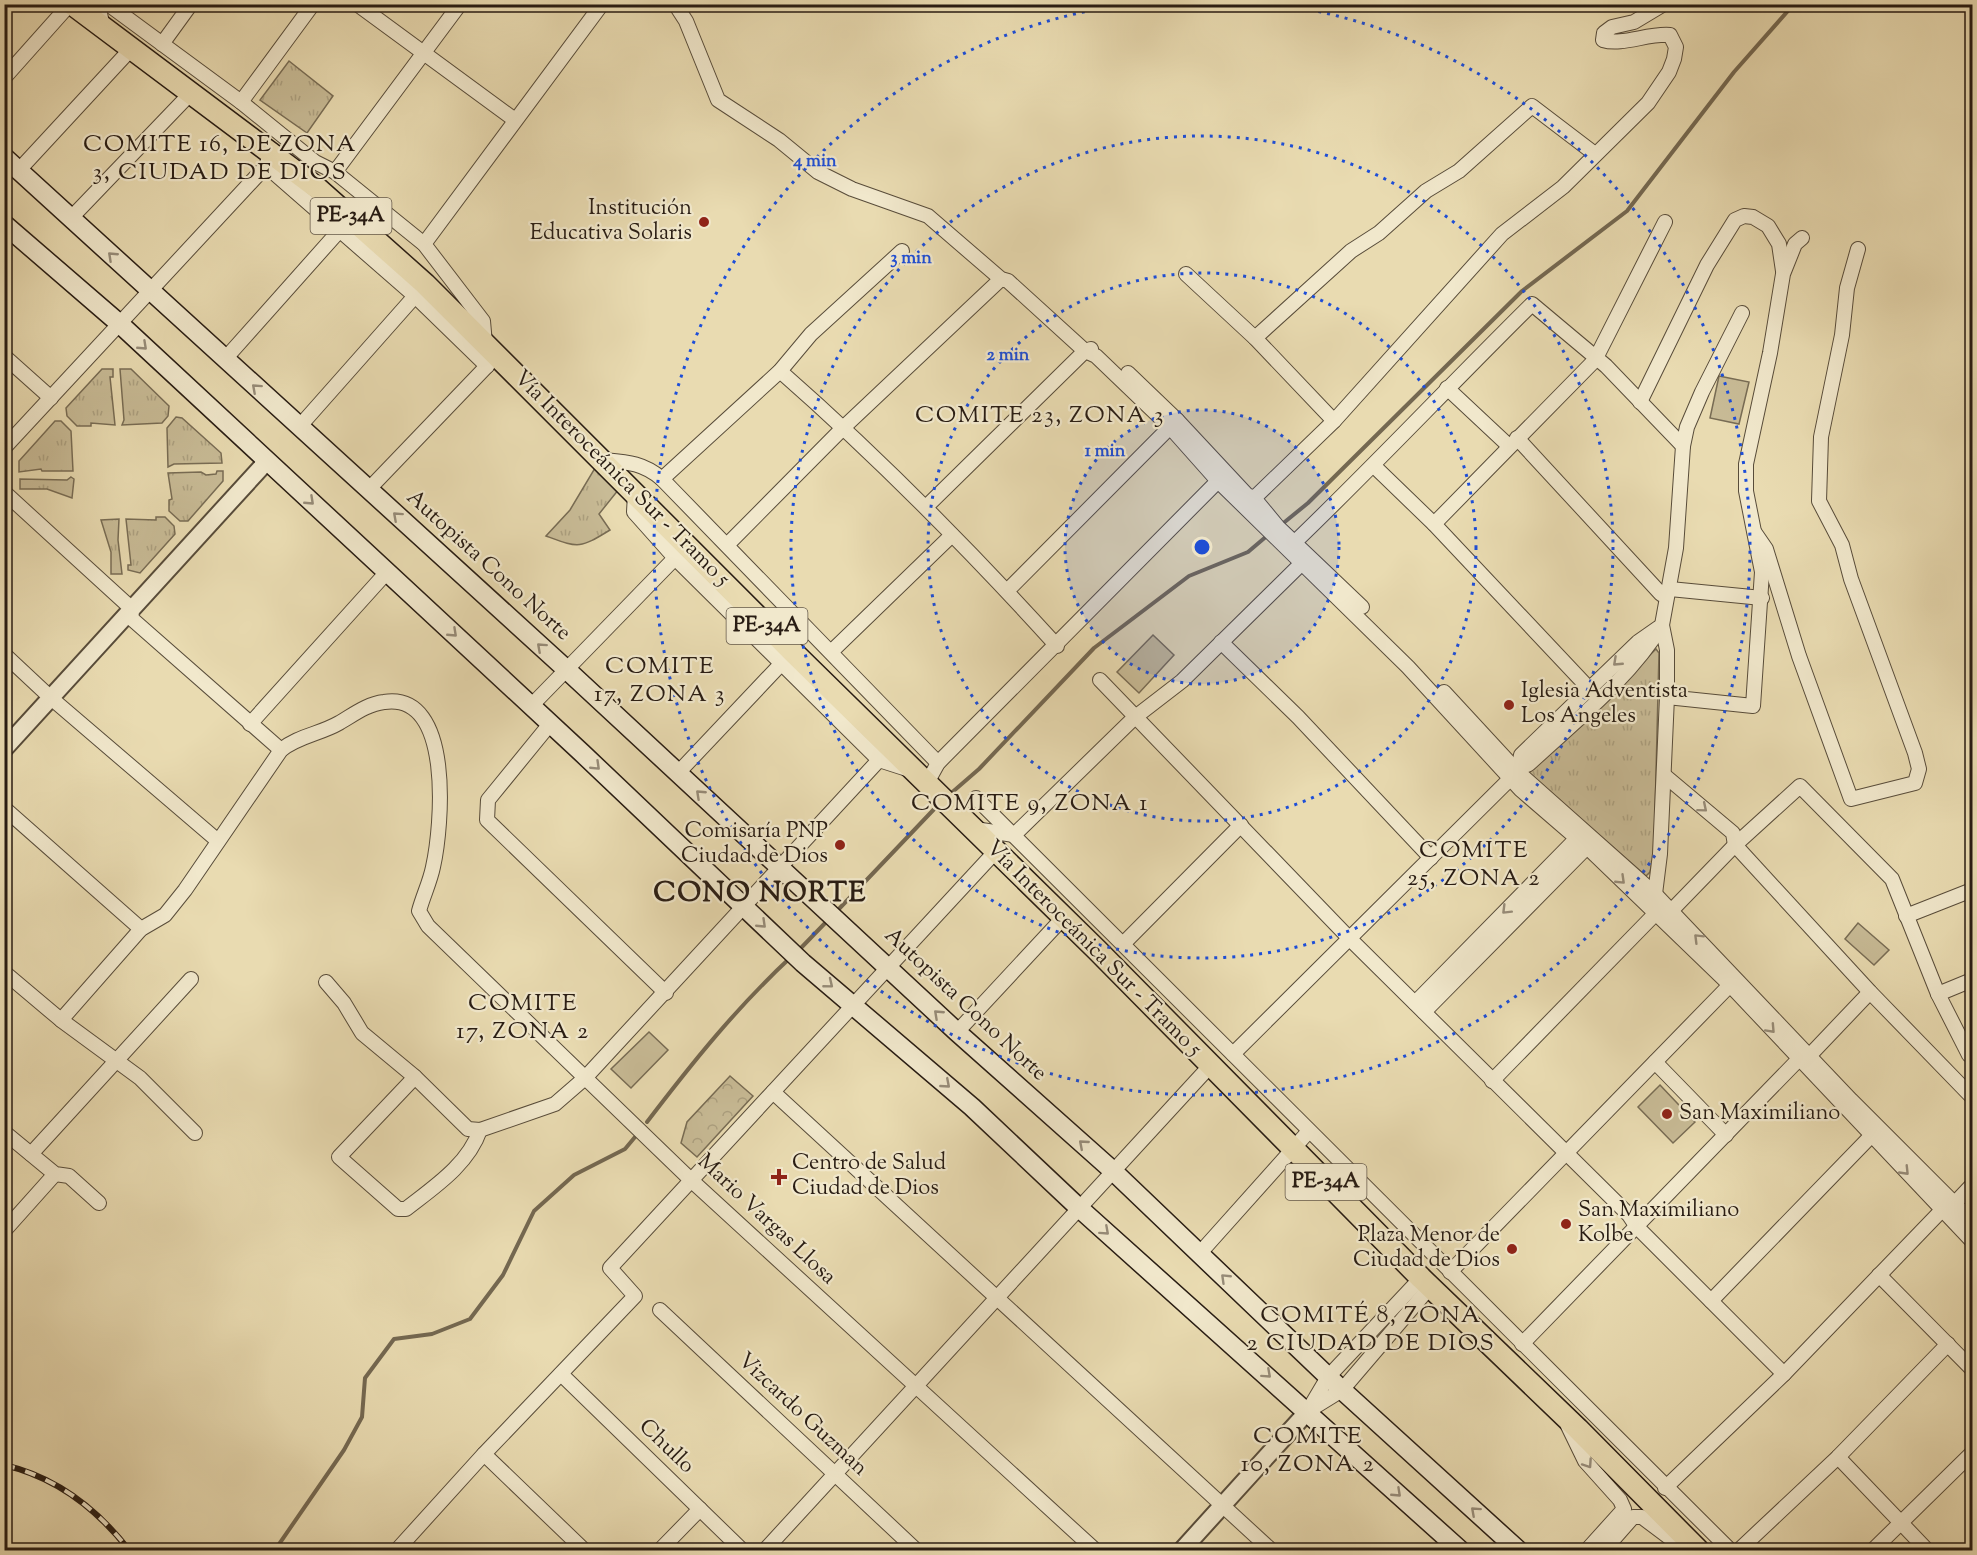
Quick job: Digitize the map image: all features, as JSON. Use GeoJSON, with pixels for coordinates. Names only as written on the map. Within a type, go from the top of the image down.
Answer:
{"type":"FeatureCollection","features":[{"type":"Feature","properties":{"kind":"highway","name":"Vía Interoceánica Sur - Tramo 5"},"geometry":{"type":"LineString","coordinates":[[71,4],[190,94],[269,160],[372,234],[484,340],[573,433],[604,460],[635,494],[1064,918],[1426,1282],[1698,1551]]}},
{"type":"Feature","properties":{"kind":"main road","name":"Autopista Cono Norte"},"geometry":{"type":"LineString","coordinates":[[4,157],[567,670],[957,1032],[1112,1170],[1328,1377],[1518,1551]]}},
{"type":"Feature","properties":{"kind":"main road"},"geometry":{"type":"LineString","coordinates":[[4,225],[121,325],[531,706],[803,963],[855,1004],[972,1107],[1078,1207],[1308,1411],[1460,1551]]}},
{"type":"Feature","properties":{"kind":"street"},"geometry":{"type":"LineString","coordinates":[[4,78],[71,4]]}},
{"type":"Feature","properties":{"kind":"street"},"geometry":{"type":"LineString","coordinates":[[98,4],[103,28]]}},
{"type":"Feature","properties":{"kind":"street"},"geometry":{"type":"LineString","coordinates":[[108,4],[241,102],[315,162],[335,172],[424,244],[483,321],[487,366]]}},
{"type":"Feature","properties":{"kind":"street"},"geometry":{"type":"LineString","coordinates":[[162,44],[191,4]]}},
{"type":"Feature","properties":{"kind":"street"},"geometry":{"type":"LineString","coordinates":[[241,102],[313,4]]}},
{"type":"Feature","properties":{"kind":"street"},"geometry":{"type":"LineString","coordinates":[[357,4],[515,120]]}},
{"type":"Feature","properties":{"kind":"street"},"geometry":{"type":"LineString","coordinates":[[335,172],[460,4]]}},
{"type":"Feature","properties":{"kind":"street"},"geometry":{"type":"LineString","coordinates":[[424,244],[602,4]]}},
{"type":"Feature","properties":{"kind":"street"},"geometry":{"type":"LineString","coordinates":[[675,4],[686,21],[718,100],[779,140],[818,172],[852,189],[928,216],[1001,279],[1008,281],[1085,351],[1096,356],[1174,423],[1247,495],[1250,502],[1303,562],[1514,775],[1851,1100],[1949,1207],[1972,1241]]}},
{"type":"Feature","properties":{"kind":"street"},"geometry":{"type":"LineString","coordinates":[[1250,502],[1335,420],[1502,234],[1563,187],[1648,103],[1669,72],[1676,47],[1670,35],[1645,35],[1610,42],[1603,40],[1604,33],[1612,27],[1634,22],[1664,4]]}},
{"type":"Feature","properties":{"kind":"street"},"geometry":{"type":"LineString","coordinates":[[19,170],[131,49]]}},
{"type":"Feature","properties":{"kind":"street"},"geometry":{"type":"LineString","coordinates":[[71,218],[190,94]]}},
{"type":"Feature","properties":{"kind":"street"},"geometry":{"type":"LineString","coordinates":[[1255,338],[1351,251],[1379,233],[1426,191],[1459,171],[1532,106],[1594,154]]}},
{"type":"Feature","properties":{"kind":"street"},"geometry":{"type":"LineString","coordinates":[[4,448],[121,325],[149,290],[269,160],[339,231],[415,296],[487,366]]}},
{"type":"Feature","properties":{"kind":"street"},"geometry":{"type":"LineString","coordinates":[[1640,402],[1707,265],[1735,220],[1744,216],[1753,217],[1768,226],[1779,244],[1783,274]]}},
{"type":"Feature","properties":{"kind":"street"},"geometry":{"type":"LineString","coordinates":[[1434,524],[1595,360],[1665,222]]}},
{"type":"Feature","properties":{"kind":"street"},"geometry":{"type":"LineString","coordinates":[[225,359],[339,231]]}},
{"type":"Feature","properties":{"kind":"street"},"geometry":{"type":"LineString","coordinates":[[1667,697],[1753,706],[1762,572],[1746,491],[1746,464],[1774,332],[1783,274],[1795,244],[1802,238]]}},
{"type":"Feature","properties":{"kind":"street"},"geometry":{"type":"LineString","coordinates":[[1755,533],[1766,549],[1799,656],[1851,799],[1915,783],[1920,769],[1915,753],[1851,579],[1842,546],[1820,501],[1821,437],[1842,335],[1847,288],[1858,249]]}},
{"type":"Feature","properties":{"kind":"street"},"geometry":{"type":"LineString","coordinates":[[662,479],[780,371],[811,334],[902,251]]}},
{"type":"Feature","properties":{"kind":"street"},"geometry":{"type":"LineString","coordinates":[[1186,274],[1255,338],[1335,420]]}},
{"type":"Feature","properties":{"kind":"street"},"geometry":{"type":"LineString","coordinates":[[727,544],[844,427],[1001,279]]}},
{"type":"Feature","properties":{"kind":"street"},"geometry":{"type":"LineString","coordinates":[[299,427],[415,296]]}},
{"type":"Feature","properties":{"kind":"street"},"geometry":{"type":"LineString","coordinates":[[1295,542],[1374,466],[1447,388],[1532,304],[1595,360],[1606,366],[1683,446]]}},
{"type":"Feature","properties":{"kind":"street"},"geometry":{"type":"LineString","coordinates":[[1233,1054],[1514,775],[1521,755],[1647,650],[1662,625],[1670,589],[1677,536],[1683,446],[1687,427],[1742,313]]}},
{"type":"Feature","properties":{"kind":"street"},"geometry":{"type":"LineString","coordinates":[[926,507],[1085,351]]}},
{"type":"Feature","properties":{"kind":"street"},"geometry":{"type":"LineString","coordinates":[[4,356],[51,398]]}},
{"type":"Feature","properties":{"kind":"street"},"geometry":{"type":"LineString","coordinates":[[368,490],[487,366]]}},
{"type":"Feature","properties":{"kind":"street"},"geometry":{"type":"LineString","coordinates":[[780,371],[844,427],[926,507],[1057,646]]}},
{"type":"Feature","properties":{"kind":"street"},"geometry":{"type":"LineString","coordinates":[[1447,388],[1513,442],[1661,594],[1670,589],[1762,598]]}},
{"type":"Feature","properties":{"kind":"street"},"geometry":{"type":"LineString","coordinates":[[1174,423],[1218,481],[1250,502],[1295,542],[1414,660],[1514,775],[1671,910],[1805,1057],[1871,1136],[1949,1207],[1972,1221]]}},
{"type":"Feature","properties":{"kind":"street"},"geometry":{"type":"LineString","coordinates":[[1007,591],[1174,423]]}},
{"type":"Feature","properties":{"kind":"street"},"geometry":{"type":"LineString","coordinates":[[604,460],[638,464],[649,468],[662,479],[938,763]]}},
{"type":"Feature","properties":{"kind":"street"},"geometry":{"type":"LineString","coordinates":[[4,749],[267,461]]}},
{"type":"Feature","properties":{"kind":"street"},"geometry":{"type":"LineString","coordinates":[[1374,466],[1434,524],[1593,693]]}},
{"type":"Feature","properties":{"kind":"street"},"geometry":{"type":"LineString","coordinates":[[635,494],[634,512],[675,558],[781,664],[879,760],[925,781],[938,763],[1057,646],[1218,481]]}},
{"type":"Feature","properties":{"kind":"street"},"geometry":{"type":"LineString","coordinates":[[4,492],[131,608],[132,619],[281,750],[185,891],[165,915],[141,928],[61,1020]]}},
{"type":"Feature","properties":{"kind":"street"},"geometry":{"type":"LineString","coordinates":[[831,652],[952,535]]}},
{"type":"Feature","properties":{"kind":"street"},"geometry":{"type":"LineString","coordinates":[[531,706],[675,558]]}},
{"type":"Feature","properties":{"kind":"street"},"geometry":{"type":"LineString","coordinates":[[1014,835],[1134,718],[1182,681],[1303,562]]}},
{"type":"Feature","properties":{"kind":"street"},"geometry":{"type":"LineString","coordinates":[[250,724],[387,572]]}},
{"type":"Feature","properties":{"kind":"street"},"geometry":{"type":"LineString","coordinates":[[1655,894],[1660,854],[1667,697],[1667,650],[1662,625]]}},
{"type":"Feature","properties":{"kind":"street"},"geometry":{"type":"LineString","coordinates":[[1221,642],[1298,717],[1431,858]]}},
{"type":"Feature","properties":{"kind":"street"},"geometry":{"type":"LineString","coordinates":[[4,654],[51,699],[218,842]]}},
{"type":"Feature","properties":{"kind":"street"},"geometry":{"type":"LineString","coordinates":[[677,774],[781,664]]}},
{"type":"Feature","properties":{"kind":"street"},"geometry":{"type":"LineString","coordinates":[[1100,680],[1134,718],[1349,938],[1784,1374]]}},
{"type":"Feature","properties":{"kind":"street","name":"Mario Vargas Llosa"},"geometry":{"type":"LineString","coordinates":[[281,750],[292,741],[328,729],[372,704],[387,701],[402,704],[425,719],[434,736],[440,790],[433,869],[419,910],[428,926],[692,1180],[1095,1551]]}},
{"type":"Feature","properties":{"kind":"street"},"geometry":{"type":"LineString","coordinates":[[550,724],[488,800],[487,820],[666,993]]}},
{"type":"Feature","properties":{"kind":"street"},"geometry":{"type":"LineString","coordinates":[[326,982],[344,1003],[362,1033],[415,1077],[468,1129],[480,1130],[555,1104],[585,1078],[666,993],[879,760]]}},
{"type":"Feature","properties":{"kind":"street"},"geometry":{"type":"LineString","coordinates":[[1664,775],[1733,834],[1735,845],[1870,992],[1972,1097]]}},
{"type":"Feature","properties":{"kind":"street"},"geometry":{"type":"LineString","coordinates":[[1671,910],[1735,845],[1800,786],[1892,879],[1938,994],[1969,1055]]}},
{"type":"Feature","properties":{"kind":"street"},"geometry":{"type":"LineString","coordinates":[[976,798],[1730,1551]]}},
{"type":"Feature","properties":{"kind":"street"},"geometry":{"type":"LineString","coordinates":[[4,808],[141,928]]}},
{"type":"Feature","properties":{"kind":"street"},"geometry":{"type":"LineString","coordinates":[[1123,944],[1241,825]]}},
{"type":"Feature","properties":{"kind":"street"},"geometry":{"type":"LineString","coordinates":[[973,829],[1014,835]]}},
{"type":"Feature","properties":{"kind":"street"},"geometry":{"type":"LineString","coordinates":[[1420,1007],[1582,843]]}},
{"type":"Feature","properties":{"kind":"street"},"geometry":{"type":"LineString","coordinates":[[397,1551],[484,1454],[635,1296],[610,1268],[996,851]]}},
{"type":"Feature","properties":{"kind":"street"},"geometry":{"type":"LineString","coordinates":[[1906,916],[1972,890]]}},
{"type":"Feature","properties":{"kind":"street"},"geometry":{"type":"LineString","coordinates":[[1492,1081],[1656,913]]}},
{"type":"Feature","properties":{"kind":"street"},"geometry":{"type":"LineString","coordinates":[[957,1032],[1064,918]]}},
{"type":"Feature","properties":{"kind":"street"},"geometry":{"type":"LineString","coordinates":[[4,972],[61,1020],[140,1078],[195,1133]]}},
{"type":"Feature","properties":{"kind":"street"},"geometry":{"type":"LineString","coordinates":[[31,1154],[191,979]]}},
{"type":"Feature","properties":{"kind":"street"},"geometry":{"type":"LineString","coordinates":[[1938,994],[1972,980]]}},
{"type":"Feature","properties":{"kind":"street"},"geometry":{"type":"LineString","coordinates":[[1450,1272],[1730,985]]}},
{"type":"Feature","properties":{"kind":"street"},"geometry":{"type":"LineString","coordinates":[[1522,1344],[1726,1135],[1870,992]]}},
{"type":"Feature","properties":{"kind":"street"},"geometry":{"type":"LineString","coordinates":[[1655,1062],[1726,1135]]}},
{"type":"Feature","properties":{"kind":"street"},"geometry":{"type":"LineString","coordinates":[[765,1551],[833,1474],[1210,1066]]}},
{"type":"Feature","properties":{"kind":"street"},"geometry":{"type":"LineString","coordinates":[[415,1077],[339,1157],[398,1209],[406,1209],[447,1178],[475,1145],[480,1130]]}},
{"type":"Feature","properties":{"kind":"street"},"geometry":{"type":"LineString","coordinates":[[773,1092],[1271,1551]]}},
{"type":"Feature","properties":{"kind":"street"},"geometry":{"type":"LineString","coordinates":[[1200,1253],[1309,1131]]}},
{"type":"Feature","properties":{"kind":"street"},"geometry":{"type":"LineString","coordinates":[[4,1132],[55,1174],[69,1176],[99,1203]]}},
{"type":"Feature","properties":{"kind":"street"},"geometry":{"type":"LineString","coordinates":[[1711,1301],[1871,1136]]}},
{"type":"Feature","properties":{"kind":"street"},"geometry":{"type":"LineString","coordinates":[[4,1231],[55,1174]]}},
{"type":"Feature","properties":{"kind":"street"},"geometry":{"type":"LineString","coordinates":[[1665,1488],[1784,1374],[1879,1275],[1972,1185]]}},
{"type":"Feature","properties":{"kind":"street"},"geometry":{"type":"LineString","coordinates":[[1879,1275],[1972,1370]]}},
{"type":"Feature","properties":{"kind":"street"},"geometry":{"type":"LineString","coordinates":[[1182,1551],[1308,1411],[1328,1377],[1426,1282]]}},
{"type":"Feature","properties":{"kind":"street"},"geometry":{"type":"LineString","coordinates":[[1308,1411],[1342,1390],[1426,1282]]}},
{"type":"Feature","properties":{"kind":"street","name":"Vizcardo Guzman"},"geometry":{"type":"LineString","coordinates":[[660,1310],[916,1551]]}},
{"type":"Feature","properties":{"kind":"street"},"geometry":{"type":"LineString","coordinates":[[1739,1551],[1838,1457],[1948,1344]]}},
{"type":"Feature","properties":{"kind":"street","name":"Chullo"},"geometry":{"type":"LineString","coordinates":[[561,1374],[742,1551]]}},
{"type":"Feature","properties":{"kind":"street"},"geometry":{"type":"LineString","coordinates":[[1562,1414],[1585,1461],[1620,1500],[1624,1509],[1587,1551]]}},
{"type":"Feature","properties":{"kind":"street"},"geometry":{"type":"LineString","coordinates":[[1873,1551],[1972,1453]]}},
{"type":"Feature","properties":{"kind":"street"},"geometry":{"type":"LineString","coordinates":[[484,1454],[584,1551]]}},
{"type":"Feature","properties":{"kind":"street"},"geometry":{"type":"LineString","coordinates":[[1838,1457],[1927,1551]]}},
{"type":"Feature","properties":{"kind":"street"},"geometry":{"type":"LineString","coordinates":[[660,1551],[700,1509]]}},
{"type":"Feature","properties":{"kind":"street"},"geometry":{"type":"LineString","coordinates":[[1604,1551],[1633,1517],[1642,1517],[1686,1551]]}},
{"type":"Feature","properties":{"kind":"green space"},"geometry":{"type":"Polygon","coordinates":[[[289,61],[333,96],[307,133],[260,100],[289,61]]]}},
{"type":"Feature","properties":{"kind":"green space"},"geometry":{"type":"Polygon","coordinates":[[[102,369],[113,369],[113,377],[110,377],[115,425],[91,423],[91,426],[77,426],[67,416],[66,408],[102,369]]]}},
{"type":"Feature","properties":{"kind":"green space"},"geometry":{"type":"Polygon","coordinates":[[[120,369],[131,369],[169,406],[168,416],[162,423],[122,425],[124,420],[120,369]]]}},
{"type":"Feature","properties":{"kind":"green space"},"geometry":{"type":"Polygon","coordinates":[[[1719,376],[1749,382],[1739,424],[1710,418],[1719,376]]]}},
{"type":"Feature","properties":{"kind":"green space"},"geometry":{"type":"Polygon","coordinates":[[[176,417],[182,418],[221,453],[222,463],[174,464],[168,467],[167,428],[176,417]]]}},
{"type":"Feature","properties":{"kind":"green space"},"geometry":{"type":"Polygon","coordinates":[[[55,421],[61,421],[71,431],[73,471],[42,471],[41,469],[19,472],[19,461],[55,421]]]}},
{"type":"Feature","properties":{"kind":"green space"},"geometry":{"type":"Polygon","coordinates":[[[598,463],[619,489],[599,514],[610,530],[592,541],[579,545],[546,536],[570,510],[598,463]]]}},
{"type":"Feature","properties":{"kind":"green space"},"geometry":{"type":"Polygon","coordinates":[[[217,471],[223,471],[223,481],[188,521],[180,521],[169,511],[169,500],[172,499],[168,473],[201,472],[206,475],[216,474],[217,471]]]}},
{"type":"Feature","properties":{"kind":"green space"},"geometry":{"type":"Polygon","coordinates":[[[71,477],[74,479],[72,498],[47,489],[20,489],[20,479],[67,480],[71,477]]]}},
{"type":"Feature","properties":{"kind":"green space"},"geometry":{"type":"Polygon","coordinates":[[[156,517],[165,517],[174,526],[175,534],[140,573],[128,570],[128,565],[131,565],[126,519],[156,520],[156,517]]]}},
{"type":"Feature","properties":{"kind":"green space"},"geometry":{"type":"Polygon","coordinates":[[[119,519],[118,540],[122,574],[111,574],[111,552],[101,520],[119,519]]]}},
{"type":"Feature","properties":{"kind":"green space"},"geometry":{"type":"Polygon","coordinates":[[[1153,635],[1174,655],[1139,693],[1117,672],[1153,635]]]}},
{"type":"Feature","properties":{"kind":"green space"},"geometry":{"type":"Polygon","coordinates":[[[1656,649],[1659,653],[1654,854],[1650,872],[1646,876],[1529,773],[1656,649]]]}},
{"type":"Feature","properties":{"kind":"green space"},"geometry":{"type":"Polygon","coordinates":[[[1858,923],[1889,950],[1874,965],[1845,939],[1858,923]]]}},
{"type":"Feature","properties":{"kind":"green space"},"geometry":{"type":"Polygon","coordinates":[[[649,1032],[668,1050],[631,1088],[611,1069],[649,1032]]]}},
{"type":"Feature","properties":{"kind":"green space"},"geometry":{"type":"Polygon","coordinates":[[[730,1076],[753,1096],[697,1157],[681,1143],[687,1122],[730,1076]]]}},
{"type":"Feature","properties":{"kind":"green space","name":"San Maximiliano"},"geometry":{"type":"Polygon","coordinates":[[[1660,1085],[1695,1122],[1673,1143],[1638,1107],[1660,1085]]]}},
{"type":"Feature","properties":{"kind":"waterway"},"geometry":{"type":"LineString","coordinates":[[1281,525],[1308,503],[1522,291],[1627,211],[1734,72],[1794,4]]}},
{"type":"Feature","properties":{"kind":"waterway"},"geometry":{"type":"LineString","coordinates":[[949,795],[979,769],[1094,648],[1189,576],[1248,552],[1268,535]]}},
{"type":"Feature","properties":{"kind":"waterway"},"geometry":{"type":"LineString","coordinates":[[837,911],[939,804]]}},
{"type":"Feature","properties":{"kind":"waterway"},"geometry":{"type":"LineString","coordinates":[[799,950],[829,919]]}},
{"type":"Feature","properties":{"kind":"waterway"},"geometry":{"type":"LineString","coordinates":[[647,1122],[716,1036],[791,957]]}},
{"type":"Feature","properties":{"kind":"waterway"},"geometry":{"type":"LineString","coordinates":[[275,1550],[344,1450],[362,1417],[365,1378],[394,1339],[432,1334],[470,1319],[503,1275],[534,1211],[574,1175],[625,1149],[635,1137]]}},
{"type":"Feature","properties":{"kind":"railway"},"geometry":{"type":"LineString","coordinates":[[4,1465],[23,1470],[58,1486],[89,1508],[129,1550]]}},
{"type":"Feature","properties":{"kind":"place","name":"Institución Educativa Solaris"},"geometry":{"type":"Point","coordinates":[704,222]}},
{"type":"Feature","properties":{"kind":"place","name":"Iglesia Adventista Los Angeles"},"geometry":{"type":"Point","coordinates":[1509,705]}},
{"type":"Feature","properties":{"kind":"place","name":"Comisaría PNP Ciudad de Dios"},"geometry":{"type":"Point","coordinates":[840,845]}},
{"type":"Feature","properties":{"kind":"place","name":"San Maximiliano"},"geometry":{"type":"Point","coordinates":[1667,1114]}},
{"type":"Feature","properties":{"kind":"place","name":"Centro de Salud Ciudad de Dios"},"geometry":{"type":"Point","coordinates":[779,1177]}},
{"type":"Feature","properties":{"kind":"place","name":"San Maximiliano Kolbe"},"geometry":{"type":"Point","coordinates":[1566,1224]}},
{"type":"Feature","properties":{"kind":"place","name":"Plaza Menor de Ciudad de Dios"},"geometry":{"type":"Point","coordinates":[1512,1249]}},
{"type":"Feature","properties":{"kind":"district","name":"COMITE 16, DE ZONA 3, CIUDAD DE DIOS"},"geometry":{"type":"Point","coordinates":[220,159]}},
{"type":"Feature","properties":{"kind":"district","name":"COMITE 23, ZONA 3"},"geometry":{"type":"Point","coordinates":[1040,416]}},
{"type":"Feature","properties":{"kind":"district","name":"COMITE 17, ZONA 3"},"geometry":{"type":"Point","coordinates":[660,681]}},
{"type":"Feature","properties":{"kind":"district","name":"COMITE 9, ZONA 1"},"geometry":{"type":"Point","coordinates":[1030,804]}},
{"type":"Feature","properties":{"kind":"district","name":"COMITE 25, ZONA 2"},"geometry":{"type":"Point","coordinates":[1474,865]}},
{"type":"Feature","properties":{"kind":"district","name":"CONO NORTE"},"geometry":{"type":"Point","coordinates":[760,894]}},
{"type":"Feature","properties":{"kind":"district","name":"COMITE 17, ZONA 2"},"geometry":{"type":"Point","coordinates":[523,1018]}},
{"type":"Feature","properties":{"kind":"district","name":"COMITÉ 8, ZONA 2 CIUDAD DE DIOS"},"geometry":{"type":"Point","coordinates":[1371,1330]}},
{"type":"Feature","properties":{"kind":"district","name":"COMITE 10, ZONA 2"},"geometry":{"type":"Point","coordinates":[1308,1451]}}]}
